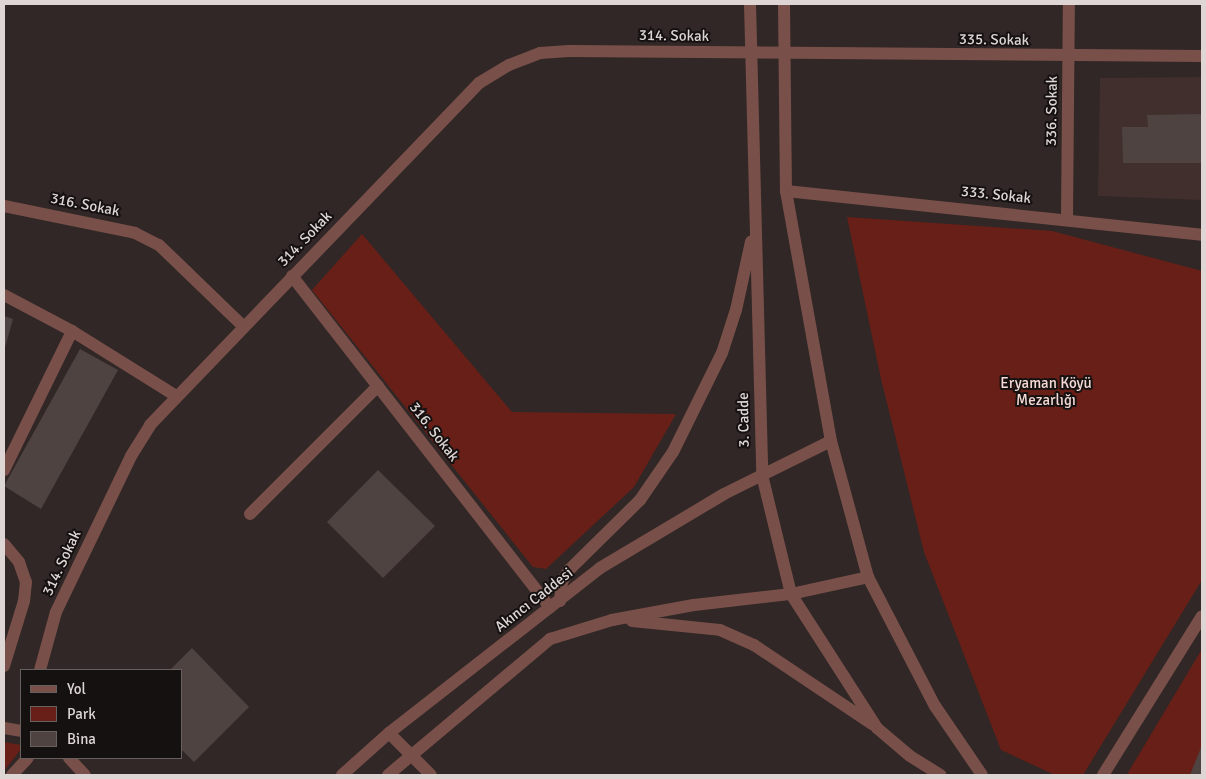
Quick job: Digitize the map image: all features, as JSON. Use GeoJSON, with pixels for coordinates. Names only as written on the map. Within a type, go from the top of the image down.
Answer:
{"type":"FeatureCollection","features":[{"type":"Feature","properties":{"kind":"street","name":"3. Cadde"},"geometry":{"type":"LineString","coordinates":[[750,4],[762,475],[791,594],[877,728],[910,756],[940,775]]}},
{"type":"Feature","properties":{"kind":"street"},"geometry":{"type":"LineString","coordinates":[[784,4],[786,191],[831,441],[868,577],[935,706],[982,775]]}},
{"type":"Feature","properties":{"kind":"street","name":"336. Sokak"},"geometry":{"type":"LineString","coordinates":[[1067,218],[1069,4]]}},
{"type":"Feature","properties":{"kind":"street","name":"314. Sokak"},"geometry":{"type":"LineString","coordinates":[[40,669],[56,612],[131,456],[150,425],[478,83],[509,65],[540,53],[569,51],[751,53]]}},
{"type":"Feature","properties":{"kind":"street","name":"335. Sokak"},"geometry":{"type":"LineString","coordinates":[[751,53],[1069,57],[1202,56]]}},
{"type":"Feature","properties":{"kind":"street","name":"333. Sokak"},"geometry":{"type":"LineString","coordinates":[[786,191],[1067,218],[1202,235]]}},
{"type":"Feature","properties":{"kind":"street","name":"316. Sokak"},"geometry":{"type":"LineString","coordinates":[[4,206],[135,232],[159,245],[244,326]]}},
{"type":"Feature","properties":{"kind":"street"},"geometry":{"type":"LineString","coordinates":[[555,604],[562,582],[569,570],[640,500],[673,452],[701,399],[736,310],[755,223]]}},
{"type":"Feature","properties":{"kind":"street","name":"316. Sokak"},"geometry":{"type":"LineString","coordinates":[[292,276],[378,386],[555,604]]}},
{"type":"Feature","properties":{"kind":"street"},"geometry":{"type":"LineString","coordinates":[[4,295],[72,331],[176,396]]}},
{"type":"Feature","properties":{"kind":"street"},"geometry":{"type":"LineString","coordinates":[[4,470],[72,331]]}},
{"type":"Feature","properties":{"kind":"street"},"geometry":{"type":"LineString","coordinates":[[250,514],[378,386]]}},
{"type":"Feature","properties":{"kind":"street","name":"Akıncı Caddesi"},"geometry":{"type":"LineString","coordinates":[[342,775],[389,733],[600,568],[655,534],[762,475],[831,441]]}},
{"type":"Feature","properties":{"kind":"street"},"geometry":{"type":"LineString","coordinates":[[4,544],[19,562],[26,582],[24,601],[4,666]]}},
{"type":"Feature","properties":{"kind":"street"},"geometry":{"type":"LineString","coordinates":[[388,775],[550,639],[612,620],[694,604],[791,594],[868,577]]}},
{"type":"Feature","properties":{"kind":"street"},"geometry":{"type":"LineString","coordinates":[[1103,775],[1202,616]]}},
{"type":"Feature","properties":{"kind":"street"},"geometry":{"type":"LineString","coordinates":[[612,620],[720,630],[754,645],[877,728]]}},
{"type":"Feature","properties":{"kind":"street"},"geometry":{"type":"LineString","coordinates":[[4,728],[20,731]]}},
{"type":"Feature","properties":{"kind":"street"},"geometry":{"type":"LineString","coordinates":[[389,733],[431,775]]}},
{"type":"Feature","properties":{"kind":"street"},"geometry":{"type":"LineString","coordinates":[[12,775],[27,759]]}},
{"type":"Feature","properties":{"kind":"street"},"geometry":{"type":"LineString","coordinates":[[70,759],[86,775]]}},
{"type":"Feature","properties":{"kind":"shaded area"},"geometry":{"type":"Polygon","coordinates":[[[1202,77],[1202,200],[1098,196],[1100,78],[1202,77]]]}},
{"type":"Feature","properties":{"kind":"green space","name":"Eryaman Köyü Mezarlığı"},"geometry":{"type":"Polygon","coordinates":[[[847,217],[1052,231],[1202,271],[1202,580],[1083,775],[1055,775],[1001,750],[924,552],[881,379],[847,217]]]}},
{"type":"Feature","properties":{"kind":"green space"},"geometry":{"type":"Polygon","coordinates":[[[362,234],[512,412],[676,414],[634,487],[546,569],[533,567],[312,290],[362,234]]]}},
{"type":"Feature","properties":{"kind":"green space"},"geometry":{"type":"Polygon","coordinates":[[[1202,649],[1202,775],[1127,775],[1129,771],[1202,649]]]}},
{"type":"Feature","properties":{"kind":"green space"},"geometry":{"type":"Polygon","coordinates":[[[4,742],[20,745],[20,750],[4,771],[4,742]]]}},
{"type":"Feature","properties":{"kind":"building"},"geometry":{"type":"Polygon","coordinates":[[[1202,114],[1202,163],[1123,163],[1122,127],[1148,127],[1147,115],[1202,114]]]}},
{"type":"Feature","properties":{"kind":"building"},"geometry":{"type":"Polygon","coordinates":[[[4,316],[13,319],[4,351],[4,316]]]}},
{"type":"Feature","properties":{"kind":"building"},"geometry":{"type":"Polygon","coordinates":[[[80,349],[118,370],[41,509],[4,486],[80,349]]]}},
{"type":"Feature","properties":{"kind":"building"},"geometry":{"type":"Polygon","coordinates":[[[378,470],[435,526],[383,578],[327,522],[378,470]]]}},
{"type":"Feature","properties":{"kind":"building"},"geometry":{"type":"Polygon","coordinates":[[[192,648],[249,707],[194,762],[182,750],[182,669],[171,669],[192,648]]]}},
{"type":"Feature","properties":{"kind":"building"},"geometry":{"type":"Polygon","coordinates":[[[1202,745],[1202,775],[1190,775],[1202,745]]]}}]}
